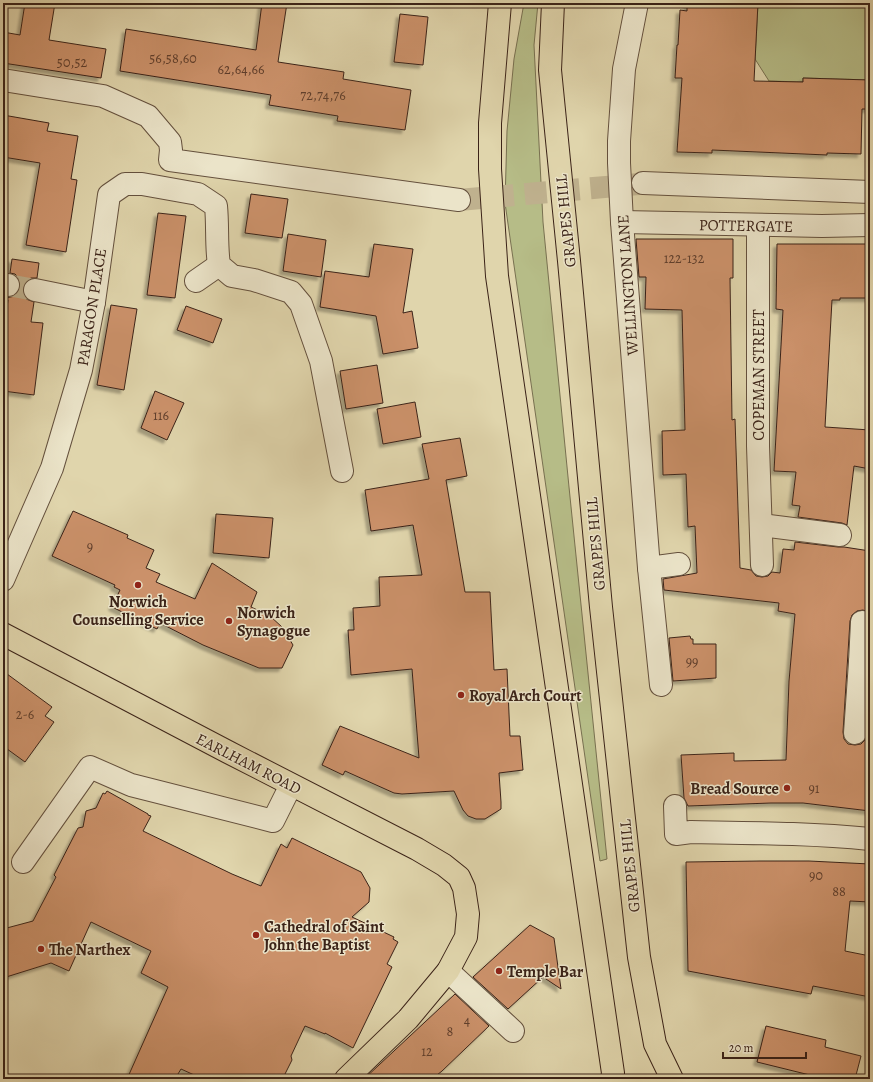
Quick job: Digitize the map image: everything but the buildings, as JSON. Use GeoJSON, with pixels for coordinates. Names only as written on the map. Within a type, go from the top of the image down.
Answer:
{"type":"FeatureCollection","features":[{"type":"Feature","properties":{"kind":"main road"},"geometry":{"type":"LineString","coordinates":[[500,3],[490,124],[490,169],[497,276],[613,1073],[612,1079]]}},
{"type":"Feature","properties":{"kind":"main road","name":"GRAPES HILL"},"geometry":{"type":"LineString","coordinates":[[553,3],[550,70],[570,261],[600,607],[638,949],[655,1044],[672,1079]]}},
{"type":"Feature","properties":{"kind":"main road","name":"EARLHAM ROAD"},"geometry":{"type":"LineString","coordinates":[[3,634],[291,785],[417,849],[444,865],[459,877],[464,888],[468,914],[466,937],[448,970],[408,1019],[346,1079]]}},
{"type":"Feature","properties":{"kind":"street","name":"WELLINGTON LANE"},"geometry":{"type":"LineString","coordinates":[[637,3],[624,69],[620,116],[619,163],[622,222],[649,568],[662,685]]}},
{"type":"Feature","properties":{"kind":"street"},"geometry":{"type":"LineString","coordinates":[[3,80],[103,96],[148,116],[170,142],[172,150],[170,160],[459,200]]}},
{"type":"Feature","properties":{"kind":"street"},"geometry":{"type":"LineString","coordinates":[[643,183],[870,192]]}},
{"type":"Feature","properties":{"kind":"street","name":"PARAGON PLACE"},"geometry":{"type":"LineString","coordinates":[[3,580],[52,468],[81,370],[94,302],[109,195],[125,184],[142,184],[198,194],[216,206],[218,225],[217,248],[220,265]]}},
{"type":"Feature","properties":{"kind":"street","name":"POTTERGATE"},"geometry":{"type":"LineString","coordinates":[[622,222],[822,226],[870,225]]}},
{"type":"Feature","properties":{"kind":"street","name":"COPEMAN STREET"},"geometry":{"type":"LineString","coordinates":[[758,225],[758,446],[762,565]]}},
{"type":"Feature","properties":{"kind":"street"},"geometry":{"type":"LineString","coordinates":[[196,281],[220,265],[232,276],[254,280],[291,292],[301,304],[321,361],[342,471]]}},
{"type":"Feature","properties":{"kind":"street"},"geometry":{"type":"LineString","coordinates":[[35,290],[94,302]]}},
{"type":"Feature","properties":{"kind":"street"},"geometry":{"type":"LineString","coordinates":[[761,525],[840,535]]}},
{"type":"Feature","properties":{"kind":"street"},"geometry":{"type":"LineString","coordinates":[[649,568],[679,564]]}},
{"type":"Feature","properties":{"kind":"street"},"geometry":{"type":"LineString","coordinates":[[855,734],[865,663],[862,622]]}},
{"type":"Feature","properties":{"kind":"street"},"geometry":{"type":"LineString","coordinates":[[23,862],[90,767],[131,785],[272,821],[291,785]]}},
{"type":"Feature","properties":{"kind":"street"},"geometry":{"type":"LineString","coordinates":[[675,806],[676,834],[690,832],[788,834],[843,836],[870,839]]}},
{"type":"Feature","properties":{"kind":"street"},"geometry":{"type":"LineString","coordinates":[[448,970],[513,1031]]}},
{"type":"Feature","properties":{"kind":"green space"},"geometry":{"type":"Polygon","coordinates":[[[524,3],[538,3],[534,45],[543,222],[607,859],[600,861],[505,203],[507,131],[514,59],[524,3]]]}},
{"type":"Feature","properties":{"kind":"green space"},"geometry":{"type":"Polygon","coordinates":[[[758,3],[870,3],[870,80],[803,78],[803,82],[769,81],[755,59],[758,3]]]}},
{"type":"Feature","properties":{"kind":"tunnel"},"geometry":{"type":"LineString","coordinates":[[459,200],[639,184]]}},
{"type":"Feature","properties":{"kind":"tunnel"},"geometry":{"type":"LineString","coordinates":[[8,285],[35,290]]}},
{"type":"Feature","properties":{"kind":"place","name":"Norwich Counselling Service"},"geometry":{"type":"Point","coordinates":[138,585]}},
{"type":"Feature","properties":{"kind":"place","name":"Norwich Synagogue"},"geometry":{"type":"Point","coordinates":[229,621]}},
{"type":"Feature","properties":{"kind":"place","name":"Royal Arch Court"},"geometry":{"type":"Point","coordinates":[461,695]}},
{"type":"Feature","properties":{"kind":"place","name":"Bread Source"},"geometry":{"type":"Point","coordinates":[787,788]}},
{"type":"Feature","properties":{"kind":"place","name":"Cathedral of Saint John the Baptist"},"geometry":{"type":"Point","coordinates":[256,935]}},
{"type":"Feature","properties":{"kind":"place","name":"The Narthex"},"geometry":{"type":"Point","coordinates":[41,949]}},
{"type":"Feature","properties":{"kind":"place","name":"Temple Bar"},"geometry":{"type":"Point","coordinates":[499,971]}}]}
